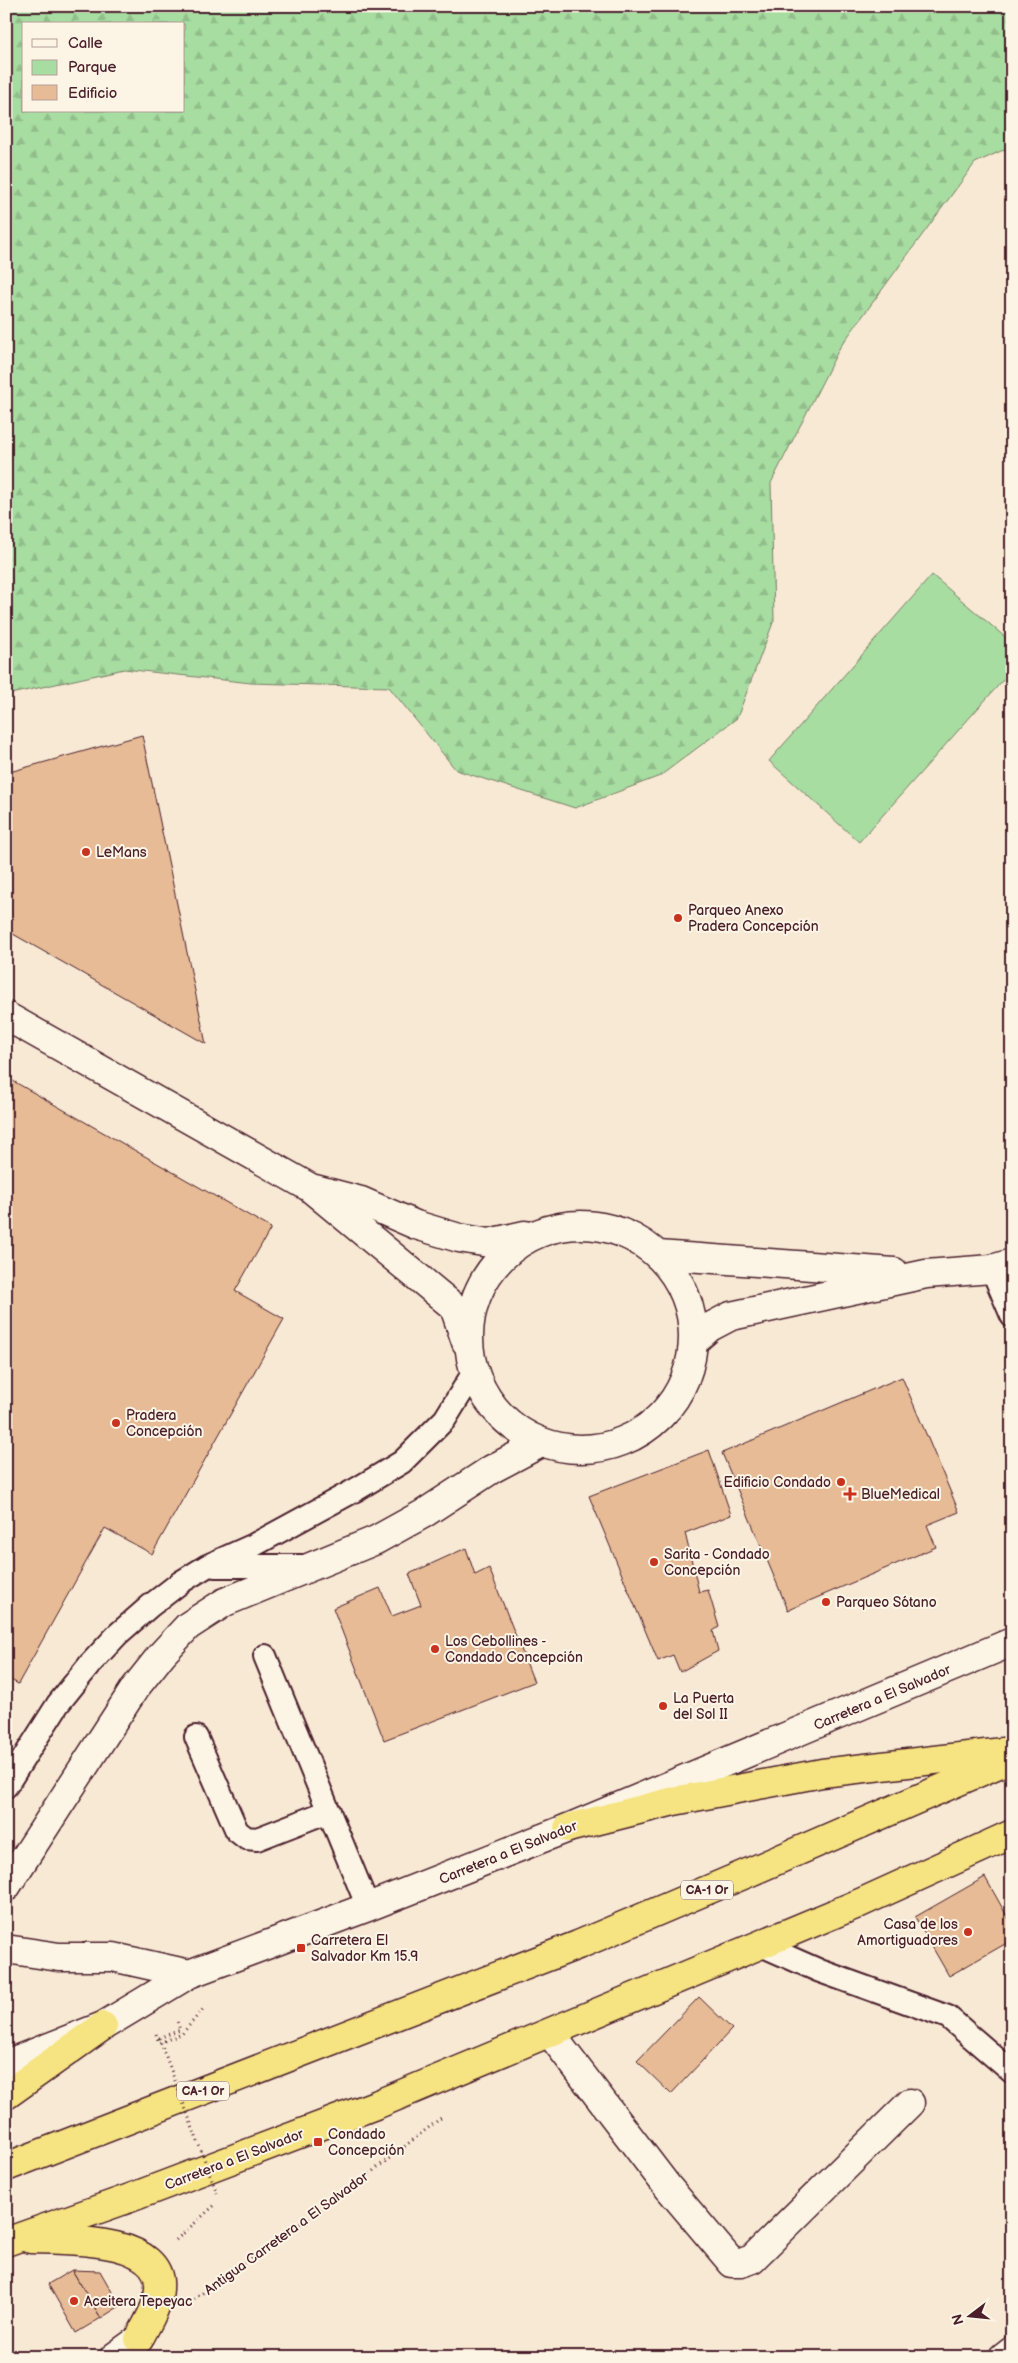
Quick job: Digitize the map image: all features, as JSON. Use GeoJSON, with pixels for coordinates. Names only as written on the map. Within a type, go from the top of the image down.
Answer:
{"type":"FeatureCollection","features":[{"type":"Feature","properties":{"kind":"highway"},"geometry":{"type":"LineString","coordinates":[[568,1828],[674,1801],[822,1773],[1012,1751]]}},
{"type":"Feature","properties":{"kind":"highway","name":"CA-1 Or"},"geometry":{"type":"LineString","coordinates":[[6,2167],[578,1945],[1012,1758]]}},
{"type":"Feature","properties":{"kind":"highway","name":"Carretera a El Salvador"},"geometry":{"type":"LineString","coordinates":[[12,2240],[130,2198],[378,2104],[761,1945],[1004,1840]]}},
{"type":"Feature","properties":{"kind":"highway"},"geometry":{"type":"LineString","coordinates":[[6,2095],[103,2026]]}},
{"type":"Feature","properties":{"kind":"highway"},"geometry":{"type":"LineString","coordinates":[[12,2240],[110,2244],[125,2249],[150,2264],[158,2278],[160,2287],[158,2299],[139,2339]]}},
{"type":"Feature","properties":{"kind":"street"},"geometry":{"type":"LineString","coordinates":[[6,1016],[309,1187],[454,1307],[484,1395],[500,1415],[519,1432],[541,1443],[573,1450],[607,1448],[636,1436],[663,1416],[682,1390],[691,1366],[694,1341],[691,1310],[678,1280],[658,1255],[632,1236],[602,1226],[570,1224],[489,1243],[459,1238],[416,1225],[361,1200],[309,1187]]}},
{"type":"Feature","properties":{"kind":"street"},"geometry":{"type":"LineString","coordinates":[[472,1364],[470,1318],[483,1281],[507,1252],[539,1232]]}},
{"type":"Feature","properties":{"kind":"street"},"geometry":{"type":"LineString","coordinates":[[658,1255],[926,1274]]}},
{"type":"Feature","properties":{"kind":"street"},"geometry":{"type":"LineString","coordinates":[[694,1341],[710,1327],[731,1316],[926,1274],[1002,1266]]}},
{"type":"Feature","properties":{"kind":"street"},"geometry":{"type":"LineString","coordinates":[[6,1887],[135,1688],[188,1626],[225,1602],[376,1540],[423,1514],[492,1469],[541,1443]]}},
{"type":"Feature","properties":{"kind":"street","name":"Carretera a El Salvador"},"geometry":{"type":"LineString","coordinates":[[6,2064],[103,2026],[189,1974],[368,1907],[568,1828],[1012,1642]]}},
{"type":"Feature","properties":{"kind":"street"},"geometry":{"type":"LineString","coordinates":[[6,1949],[59,1958],[113,1958],[189,1974]]}},
{"type":"Feature","properties":{"kind":"street"},"geometry":{"type":"LineString","coordinates":[[550,2032],[667,2186],[732,2263],[741,2263],[752,2259],[910,2103]]}},
{"type":"Feature","properties":{"kind":"street"},"geometry":{"type":"LineString","coordinates":[[114,2357],[139,2339]]}},
{"type":"Feature","properties":{"kind":"street"},"geometry":{"type":"LineString","coordinates":[[1003,2357],[1012,2350]]}},
{"type":"Feature","properties":{"kind":"lane"},"geometry":{"type":"LineString","coordinates":[[1002,1266],[1012,1316]]}},
{"type":"Feature","properties":{"kind":"lane"},"geometry":{"type":"LineString","coordinates":[[6,1786],[58,1704],[91,1663],[118,1634],[181,1582],[207,1566],[254,1545],[357,1490],[402,1462],[445,1419],[472,1364]]}},
{"type":"Feature","properties":{"kind":"lane"},"geometry":{"type":"LineString","coordinates":[[207,1566],[314,1566]]}},
{"type":"Feature","properties":{"kind":"lane"},"geometry":{"type":"LineString","coordinates":[[265,1656],[368,1907]]}},
{"type":"Feature","properties":{"kind":"lane"},"geometry":{"type":"LineString","coordinates":[[196,1737],[237,1831],[246,1838],[257,1839],[329,1811]]}},
{"type":"Feature","properties":{"kind":"lane"},"geometry":{"type":"LineString","coordinates":[[761,1945],[820,1972],[948,2017],[1012,2072]]}},
{"type":"Feature","properties":{"kind":"path"},"geometry":{"type":"LineString","coordinates":[[159,2038],[217,2193]]}},
{"type":"Feature","properties":{"kind":"path","name":"Antigua Carretera a El Salvador"},"geometry":{"type":"LineString","coordinates":[[187,2304],[356,2184],[449,2112]]}},
{"type":"Feature","properties":{"kind":"path"},"geometry":{"type":"LineString","coordinates":[[150,2264],[220,2201]]}},
{"type":"Feature","properties":{"kind":"green space"},"geometry":{"type":"Polygon","coordinates":[[[6,6],[1012,6],[1012,146],[975,163],[840,347],[771,483],[774,620],[737,718],[660,776],[575,808],[456,770],[389,687],[251,683],[124,669],[6,695],[6,6]]]}},
{"type":"Feature","properties":{"kind":"green space"},"geometry":{"type":"Polygon","coordinates":[[[932,575],[1012,643],[1012,670],[859,842],[769,761],[932,575]]]}},
{"type":"Feature","properties":{"kind":"building","name":"LeMans"},"geometry":{"type":"Polygon","coordinates":[[[142,735],[206,1044],[6,930],[6,773],[142,735]]]}},
{"type":"Feature","properties":{"kind":"building","name":"Pradera Concepción"},"geometry":{"type":"Polygon","coordinates":[[[6,1077],[271,1228],[235,1291],[284,1319],[152,1554],[105,1528],[18,1684],[6,1677],[6,1077]]]}},
{"type":"Feature","properties":{"kind":"building","name":"Edificio Condado"},"geometry":{"type":"Polygon","coordinates":[[[902,1377],[959,1512],[927,1525],[936,1547],[788,1610],[722,1453],[902,1377]]]}},
{"type":"Feature","properties":{"kind":"building","name":"Sarita - Condado Concepción"},"geometry":{"type":"Polygon","coordinates":[[[709,1450],[731,1515],[685,1533],[699,1592],[708,1590],[719,1627],[713,1631],[718,1651],[680,1672],[673,1655],[658,1661],[589,1496],[709,1450]]]}},
{"type":"Feature","properties":{"kind":"building","name":"Los Cebollines - Condado Concepción"},"geometry":{"type":"Polygon","coordinates":[[[466,1548],[475,1575],[489,1568],[534,1682],[384,1740],[333,1608],[380,1588],[392,1616],[421,1605],[409,1574],[466,1548]]]}},
{"type":"Feature","properties":{"kind":"building","name":"Casa de los Amortiguadores"},"geometry":{"type":"Polygon","coordinates":[[[985,1877],[1012,1925],[1012,1940],[949,1976],[915,1917],[985,1877]]]}},
{"type":"Feature","properties":{"kind":"building"},"geometry":{"type":"Polygon","coordinates":[[[699,1997],[732,2029],[671,2094],[637,2061],[699,1997]]]}},
{"type":"Feature","properties":{"kind":"building","name":"Aceitera Tepeyac"},"geometry":{"type":"Polygon","coordinates":[[[72,2270],[101,2318],[76,2333],[48,2284],[72,2270]]]}},
{"type":"Feature","properties":{"kind":"building"},"geometry":{"type":"Polygon","coordinates":[[[72,2270],[100,2271],[120,2306],[101,2318],[72,2270]]]}},
{"type":"Feature","properties":{"kind":"place","name":"LeMans"},"geometry":{"type":"Point","coordinates":[86,852]}},
{"type":"Feature","properties":{"kind":"place","name":"Parqueo Anexo Pradera Concepción"},"geometry":{"type":"Point","coordinates":[678,918]}},
{"type":"Feature","properties":{"kind":"place","name":"Pradera Concepción"},"geometry":{"type":"Point","coordinates":[116,1423]}},
{"type":"Feature","properties":{"kind":"place","name":"Edificio Condado"},"geometry":{"type":"Point","coordinates":[841,1482]}},
{"type":"Feature","properties":{"kind":"place","name":"BlueMedical"},"geometry":{"type":"Point","coordinates":[850,1494]}},
{"type":"Feature","properties":{"kind":"place","name":"Sarita - Condado Concepción"},"geometry":{"type":"Point","coordinates":[654,1562]}},
{"type":"Feature","properties":{"kind":"place","name":"Parqueo Sótano"},"geometry":{"type":"Point","coordinates":[826,1602]}},
{"type":"Feature","properties":{"kind":"place","name":"Los Cebollines - Condado Concepción"},"geometry":{"type":"Point","coordinates":[435,1649]}},
{"type":"Feature","properties":{"kind":"place","name":"La Puerta del Sol II"},"geometry":{"type":"Point","coordinates":[663,1706]}},
{"type":"Feature","properties":{"kind":"place","name":"Casa de los Amortiguadores"},"geometry":{"type":"Point","coordinates":[968,1932]}},
{"type":"Feature","properties":{"kind":"place","name":"Carretera El Salvador Km 15.9"},"geometry":{"type":"Point","coordinates":[301,1948]}},
{"type":"Feature","properties":{"kind":"place","name":"Condado Concepción"},"geometry":{"type":"Point","coordinates":[318,2142]}},
{"type":"Feature","properties":{"kind":"place","name":"Aceitera Tepeyac"},"geometry":{"type":"Point","coordinates":[74,2301]}}]}
